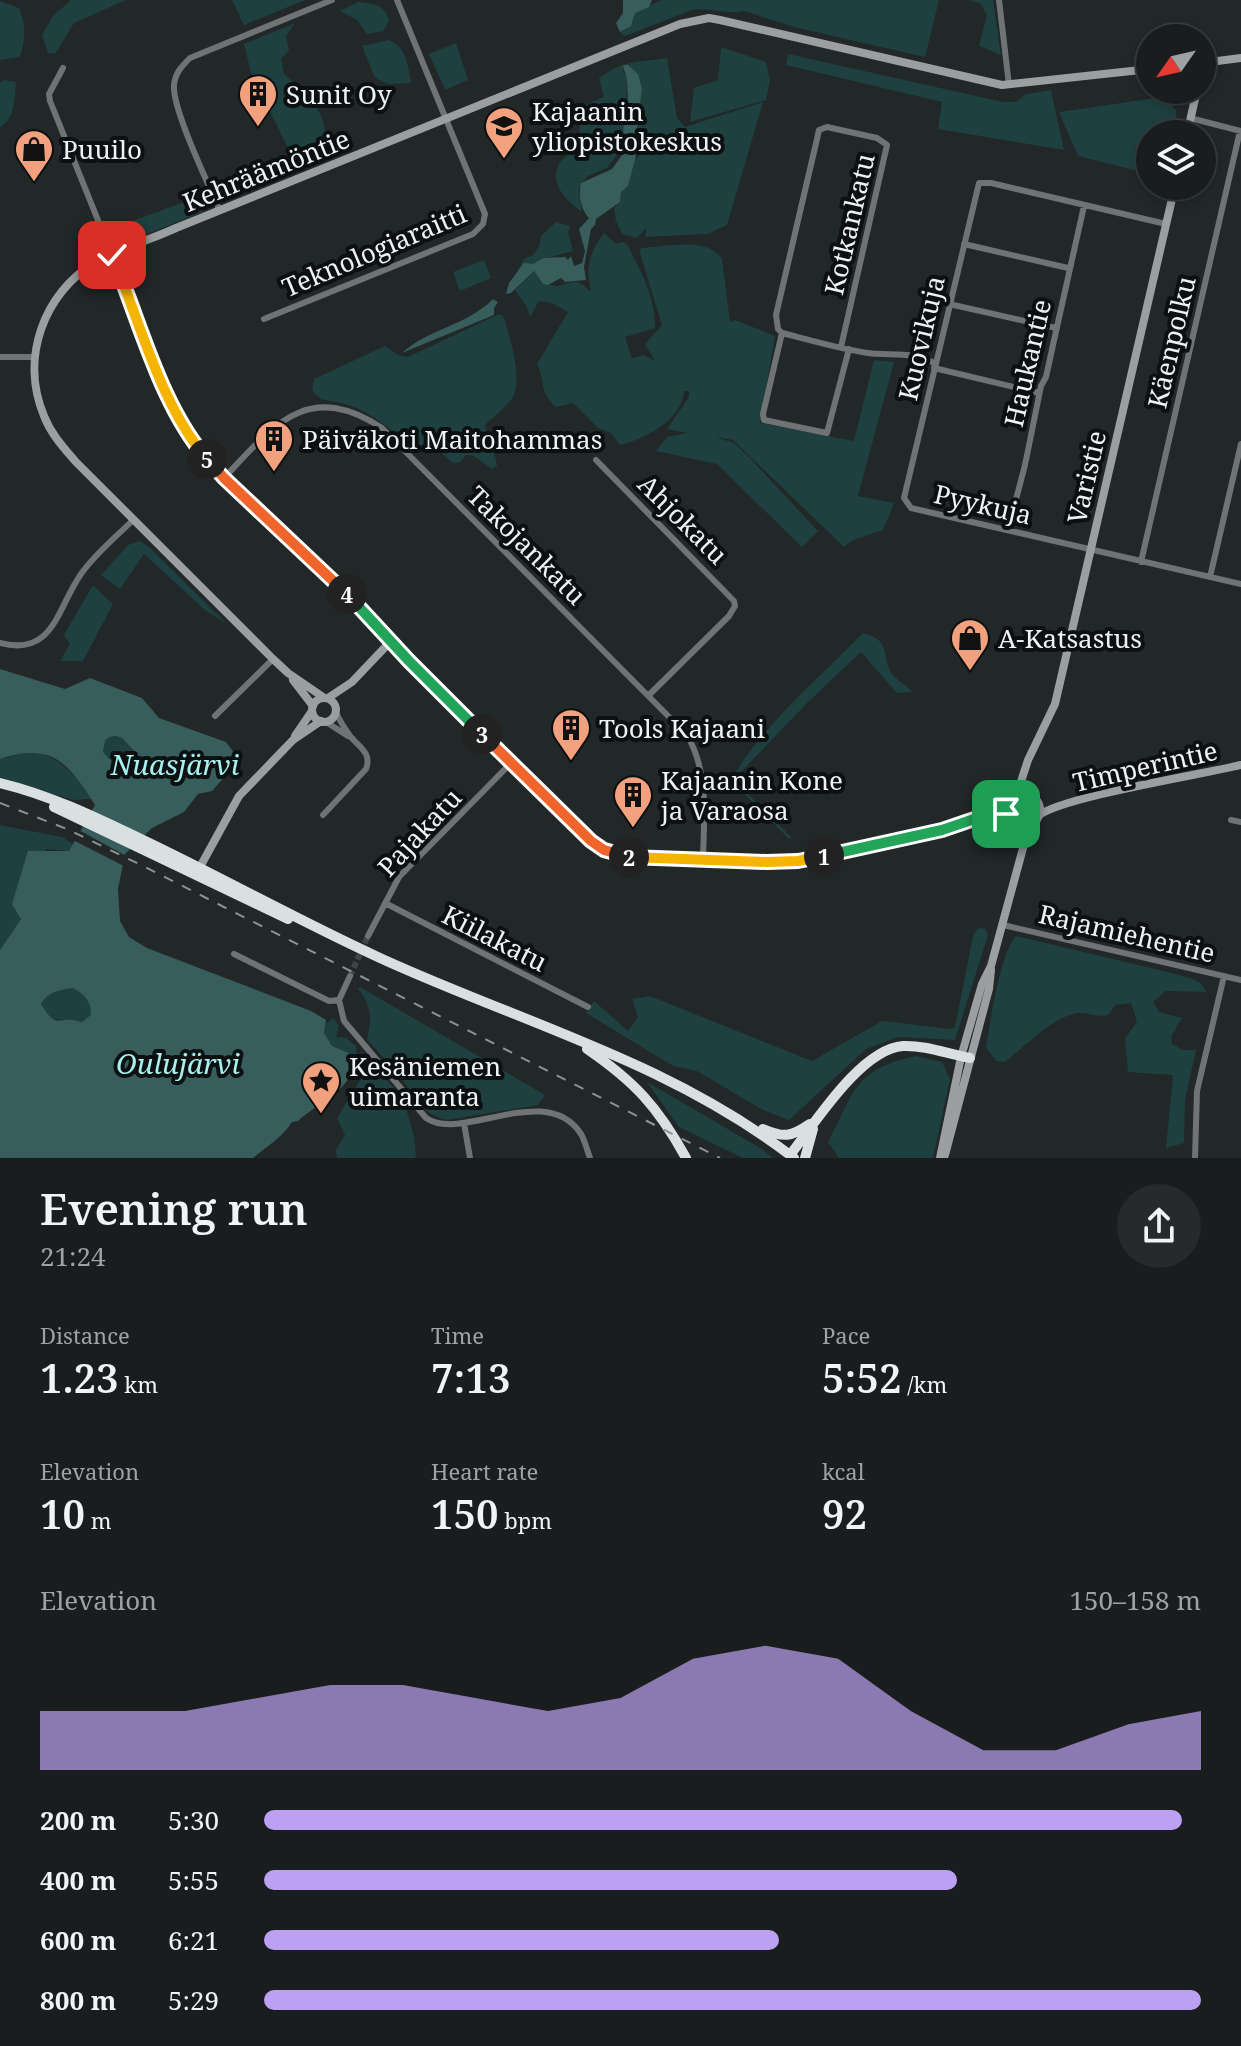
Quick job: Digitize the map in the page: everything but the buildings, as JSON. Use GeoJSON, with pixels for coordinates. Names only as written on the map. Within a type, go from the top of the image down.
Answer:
{"type":"FeatureCollection","features":[{"type":"Feature","properties":{"kind":"highway"},"geometry":{"type":"LineString","coordinates":[[0,785],[71,810],[281,916],[644,1067],[745,1122],[792,1156],[864,1063],[888,1049],[921,1046],[966,1057]]}},
{"type":"Feature","properties":{"kind":"highway"},"geometry":{"type":"LineString","coordinates":[[569,1037],[621,1072],[649,1099],[686,1158]]}},
{"type":"Feature","properties":{"kind":"highway"},"geometry":{"type":"LineString","coordinates":[[745,1122],[784,1137],[793,1136],[818,1120]]}},
{"type":"Feature","properties":{"kind":"highway"},"geometry":{"type":"LineString","coordinates":[[805,1158],[818,1120]]}},
{"type":"Feature","properties":{"kind":"street"},"geometry":{"type":"LineString","coordinates":[[220,211],[174,92],[179,69],[190,58],[332,0]]}},
{"type":"Feature","properties":{"kind":"street","name":"Teknologiaraitti"},"geometry":{"type":"LineString","coordinates":[[264,319],[480,229],[485,214],[397,0]]}},
{"type":"Feature","properties":{"kind":"street"},"geometry":{"type":"LineString","coordinates":[[999,0],[1009,85]]}},
{"type":"Feature","properties":{"kind":"street","name":"Kehräämöntie"},"geometry":{"type":"LineString","coordinates":[[325,698],[273,659],[133,520],[55,437],[36,392],[34,357],[48,311],[59,294],[84,271],[112,255],[447,118],[680,24],[709,18],[989,83],[1009,85],[1136,71]]}},
{"type":"Feature","properties":{"kind":"street"},"geometry":{"type":"LineString","coordinates":[[1216,61],[1241,58]]}},
{"type":"Feature","properties":{"kind":"street"},"geometry":{"type":"LineString","coordinates":[[63,68],[49,94],[50,101],[174,412],[192,441],[224,478],[330,576],[390,642],[511,763],[604,850],[625,857],[798,861],[942,830],[998,810],[1014,797],[1035,800]]}},
{"type":"Feature","properties":{"kind":"street"},"geometry":{"type":"LineString","coordinates":[[1194,104],[1190,118],[1241,131]]}},
{"type":"Feature","properties":{"kind":"street","name":"Kotkankatu"},"geometry":{"type":"LineString","coordinates":[[780,331],[776,315],[819,130],[827,127],[877,138],[887,145],[887,150],[845,348]]}},
{"type":"Feature","properties":{"kind":"street","name":"Käenpolku"},"geometry":{"type":"LineString","coordinates":[[1141,562],[1241,131]]}},
{"type":"Feature","properties":{"kind":"street","name":"Kuovikuja"},"geometry":{"type":"LineString","coordinates":[[905,503],[904,494],[979,183],[991,183],[1084,206]]}},
{"type":"Feature","properties":{"kind":"street","name":"Varistie"},"geometry":{"type":"LineString","coordinates":[[1014,797],[1055,704],[1172,200]]}},
{"type":"Feature","properties":{"kind":"street"},"geometry":{"type":"LineString","coordinates":[[1084,206],[1166,224]]}},
{"type":"Feature","properties":{"kind":"street","name":"Haukantie"},"geometry":{"type":"LineString","coordinates":[[1008,530],[1084,206]]}},
{"type":"Feature","properties":{"kind":"street"},"geometry":{"type":"LineString","coordinates":[[964,244],[1068,268]]}},
{"type":"Feature","properties":{"kind":"street"},"geometry":{"type":"LineString","coordinates":[[949,304],[1056,328]]}},
{"type":"Feature","properties":{"kind":"street"},"geometry":{"type":"LineString","coordinates":[[845,348],[827,433],[764,420],[780,331],[845,348],[929,360],[934,366],[1039,393]]}},
{"type":"Feature","properties":{"kind":"street"},"geometry":{"type":"LineString","coordinates":[[0,357],[34,357]]}},
{"type":"Feature","properties":{"kind":"street","name":"Takojankatu"},"geometry":{"type":"LineString","coordinates":[[224,478],[265,433],[293,414],[335,409],[366,418],[382,428],[687,735],[699,758],[703,789],[703,859]]}},
{"type":"Feature","properties":{"kind":"street"},"geometry":{"type":"LineString","coordinates":[[922,417],[933,421]]}},
{"type":"Feature","properties":{"kind":"street"},"geometry":{"type":"LineString","coordinates":[[1210,577],[1241,444]]}},
{"type":"Feature","properties":{"kind":"street","name":"Ahjokatu"},"geometry":{"type":"LineString","coordinates":[[596,460],[734,601],[733,610],[649,695]]}},
{"type":"Feature","properties":{"kind":"street","name":"Pyykuja"},"geometry":{"type":"LineString","coordinates":[[905,503],[911,508],[1089,551],[1241,584]]}},
{"type":"Feature","properties":{"kind":"street"},"geometry":{"type":"LineString","coordinates":[[0,643],[21,647],[41,640],[84,570],[133,520]]}},
{"type":"Feature","properties":{"kind":"street"},"geometry":{"type":"LineString","coordinates":[[293,740],[323,721],[332,719],[352,682],[390,642]]}},
{"type":"Feature","properties":{"kind":"street"},"geometry":{"type":"LineString","coordinates":[[215,716],[273,659]]}},
{"type":"Feature","properties":{"kind":"street","name":"Kehräämöntie"},"geometry":{"type":"LineString","coordinates":[[288,673],[312,708]]}},
{"type":"Feature","properties":{"kind":"street"},"geometry":{"type":"LineString","coordinates":[[198,872],[239,796],[293,740],[316,700],[352,682]]}},
{"type":"Feature","properties":{"kind":"street"},"geometry":{"type":"LineString","coordinates":[[323,815],[366,769],[369,761],[367,753],[352,738],[334,702],[325,698]]}},
{"type":"Feature","properties":{"kind":"street"},"geometry":{"type":"LineString","coordinates":[[312,708],[315,717],[352,738]]}},
{"type":"Feature","properties":{"kind":"street","name":"Pajakatu"},"geometry":{"type":"LineString","coordinates":[[368,936],[399,877],[511,763]]}},
{"type":"Feature","properties":{"kind":"street","name":"Timperintie"},"geometry":{"type":"LineString","coordinates":[[1038,816],[1058,806],[1241,765]]}},
{"type":"Feature","properties":{"kind":"street"},"geometry":{"type":"LineString","coordinates":[[942,1158],[966,1057],[989,989],[991,966],[1029,826],[1038,816],[1025,773]]}},
{"type":"Feature","properties":{"kind":"street"},"geometry":{"type":"LineString","coordinates":[[1014,797],[1006,808],[1008,818],[1016,826],[1022,851]]}},
{"type":"Feature","properties":{"kind":"street","name":"Timperintie"},"geometry":{"type":"LineString","coordinates":[[1035,800],[1058,806]]}},
{"type":"Feature","properties":{"kind":"street"},"geometry":{"type":"LineString","coordinates":[[983,816],[1008,818]]}},
{"type":"Feature","properties":{"kind":"street"},"geometry":{"type":"LineString","coordinates":[[1231,820],[1241,822]]}},
{"type":"Feature","properties":{"kind":"street"},"geometry":{"type":"LineString","coordinates":[[1016,826],[1029,826]]}},
{"type":"Feature","properties":{"kind":"street","name":"Kiilakatu"},"geometry":{"type":"LineString","coordinates":[[385,903],[588,1007]]}},
{"type":"Feature","properties":{"kind":"street","name":"Rajamiehentie"},"geometry":{"type":"LineString","coordinates":[[1003,925],[1241,980]]}},
{"type":"Feature","properties":{"kind":"street"},"geometry":{"type":"LineString","coordinates":[[234,954],[329,1001],[339,1000]]}},
{"type":"Feature","properties":{"kind":"street"},"geometry":{"type":"LineString","coordinates":[[350,976],[339,1000],[340,1011],[351,1031],[400,1084],[426,1118],[444,1125],[494,1116],[544,1112],[568,1122],[580,1133],[590,1158]]}},
{"type":"Feature","properties":{"kind":"street"},"geometry":{"type":"LineString","coordinates":[[1195,1158],[1197,1091],[1224,976]]}},
{"type":"Feature","properties":{"kind":"street"},"geometry":{"type":"LineString","coordinates":[[464,1123],[470,1158]]}},
{"type":"Feature","properties":{"kind":"shaded area"},"geometry":{"type":"Polygon","coordinates":[[[71,0],[126,0],[74,23],[55,54],[48,53],[42,35],[52,17],[71,0]]]}},
{"type":"Feature","properties":{"kind":"shaded area"},"geometry":{"type":"Polygon","coordinates":[[[232,0],[305,0],[244,25],[232,0]]]}},
{"type":"Feature","properties":{"kind":"shaded area"},"geometry":{"type":"Polygon","coordinates":[[[661,0],[939,0],[925,57],[798,28],[744,11],[692,10],[625,36],[620,32],[635,13],[661,0]]]}},
{"type":"Feature","properties":{"kind":"shaded area"},"geometry":{"type":"Polygon","coordinates":[[[969,0],[993,0],[1001,55],[979,46],[987,15],[981,4],[969,0]]]}},
{"type":"Feature","properties":{"kind":"shaded area"},"geometry":{"type":"Polygon","coordinates":[[[0,1],[19,8],[22,15],[24,32],[20,57],[0,60],[0,1]]]}},
{"type":"Feature","properties":{"kind":"shaded area"},"geometry":{"type":"Polygon","coordinates":[[[358,2],[374,4],[385,11],[389,21],[383,31],[367,34],[357,20],[340,11],[358,2]]]}},
{"type":"Feature","properties":{"kind":"shaded area"},"geometry":{"type":"Polygon","coordinates":[[[295,23],[286,36],[289,50],[281,59],[284,74],[313,101],[327,138],[290,152],[251,73],[244,44],[295,23]]]}},
{"type":"Feature","properties":{"kind":"shaded area"},"geometry":{"type":"Polygon","coordinates":[[[389,40],[403,52],[411,83],[388,84],[375,78],[362,46],[389,40]]]}},
{"type":"Feature","properties":{"kind":"shaded area"},"geometry":{"type":"Polygon","coordinates":[[[456,43],[468,80],[445,90],[429,54],[456,43]]]}},
{"type":"Feature","properties":{"kind":"shaded area"},"geometry":{"type":"Polygon","coordinates":[[[721,47],[766,62],[770,80],[766,100],[690,122],[694,88],[718,80],[721,47]]]}},
{"type":"Feature","properties":{"kind":"shaded area"},"geometry":{"type":"Polygon","coordinates":[[[788,54],[1003,102],[1016,102],[1026,94],[1051,90],[1064,150],[938,129],[942,102],[786,65],[788,54]]]}},
{"type":"Feature","properties":{"kind":"shaded area"},"geometry":{"type":"Polygon","coordinates":[[[667,58],[677,118],[685,127],[763,102],[727,225],[708,234],[645,237],[646,228],[637,238],[622,234],[614,208],[620,202],[621,192],[628,186],[633,162],[641,153],[637,128],[642,89],[622,68],[627,80],[624,145],[607,168],[588,176],[581,183],[582,212],[561,192],[556,171],[577,141],[582,106],[604,97],[599,78],[624,65],[667,58]]]}},
{"type":"Feature","properties":{"kind":"shaded area"},"geometry":{"type":"Polygon","coordinates":[[[4,80],[16,82],[15,95],[12,113],[0,127],[0,83],[4,80]]]}},
{"type":"Feature","properties":{"kind":"shaded area"},"geometry":{"type":"Polygon","coordinates":[[[1136,101],[1136,104],[1170,104],[1176,110],[1176,120],[1136,120],[1136,170],[1078,156],[1059,112],[1136,101]]]}},
{"type":"Feature","properties":{"kind":"shaded area"},"geometry":{"type":"Polygon","coordinates":[[[204,195],[208,204],[202,212],[130,241],[113,228],[204,195]]]}},
{"type":"Feature","properties":{"kind":"shaded area"},"geometry":{"type":"Polygon","coordinates":[[[556,222],[570,226],[568,232],[573,251],[532,265],[512,281],[524,259],[533,255],[539,246],[541,236],[556,222]]]}},
{"type":"Feature","properties":{"kind":"shaded area"},"geometry":{"type":"Polygon","coordinates":[[[604,233],[616,244],[627,244],[653,306],[655,328],[625,337],[632,358],[644,355],[655,361],[645,344],[662,325],[641,248],[696,245],[707,247],[722,259],[730,322],[735,320],[775,336],[760,423],[854,441],[874,360],[894,362],[858,496],[894,503],[883,530],[853,540],[844,547],[733,440],[715,437],[734,443],[818,531],[802,547],[717,464],[656,451],[667,437],[687,433],[667,429],[689,397],[689,391],[684,391],[677,411],[661,427],[620,445],[611,433],[598,428],[573,403],[556,407],[550,401],[537,364],[568,312],[552,303],[539,301],[530,317],[515,290],[534,271],[543,284],[558,286],[578,282],[589,291],[590,260],[604,233]]]}},
{"type":"Feature","properties":{"kind":"shaded area"},"geometry":{"type":"Polygon","coordinates":[[[484,260],[491,278],[460,291],[453,272],[484,260]]]}},
{"type":"Feature","properties":{"kind":"shaded area"},"geometry":{"type":"Polygon","coordinates":[[[499,314],[503,316],[509,335],[517,380],[513,397],[485,425],[497,466],[492,469],[474,456],[466,455],[459,463],[453,463],[427,441],[415,452],[374,417],[345,404],[322,399],[312,390],[314,379],[385,346],[398,355],[408,357],[499,314]]]}},
{"type":"Feature","properties":{"kind":"shaded area"},"geometry":{"type":"Polygon","coordinates":[[[140,541],[227,624],[206,611],[144,554],[120,589],[101,575],[128,545],[140,541]]]}},
{"type":"Feature","properties":{"kind":"shaded area"},"geometry":{"type":"Polygon","coordinates":[[[93,585],[113,604],[83,661],[60,661],[70,644],[64,635],[93,585]]]}},
{"type":"Feature","properties":{"kind":"shaded area"},"geometry":{"type":"Polygon","coordinates":[[[863,633],[879,640],[892,674],[913,692],[897,693],[861,652],[739,774],[739,785],[792,838],[788,838],[731,780],[774,722],[863,633]]]}},
{"type":"Feature","properties":{"kind":"shaded area"},"geometry":{"type":"Polygon","coordinates":[[[116,736],[122,738],[136,754],[132,768],[122,772],[103,752],[105,741],[116,736]]]}},
{"type":"Feature","properties":{"kind":"shaded area"},"geometry":{"type":"Polygon","coordinates":[[[33,751],[52,758],[67,769],[91,799],[73,800],[0,778],[0,759],[33,751]]]}},
{"type":"Feature","properties":{"kind":"shaded area"},"geometry":{"type":"Polygon","coordinates":[[[0,825],[62,837],[73,844],[69,851],[46,849],[21,919],[0,950],[0,825]]]}},
{"type":"Feature","properties":{"kind":"shaded area"},"geometry":{"type":"Polygon","coordinates":[[[978,928],[986,929],[988,935],[955,1040],[898,1037],[866,1049],[789,1120],[763,1110],[697,1071],[673,1066],[586,1013],[594,1001],[628,1031],[638,1017],[632,999],[650,996],[812,1061],[882,1021],[950,1029],[955,1027],[973,936],[978,928]]]}},
{"type":"Feature","properties":{"kind":"shaded area"},"geometry":{"type":"Polygon","coordinates":[[[1016,936],[1176,974],[1202,984],[1206,992],[1166,991],[1153,1002],[1159,1012],[1182,1018],[1171,1037],[1172,1044],[1183,1050],[1196,1050],[1185,1100],[1184,1143],[1166,1148],[1173,1075],[1128,1072],[1125,1038],[1137,1022],[1131,1003],[1115,1005],[1108,1015],[1069,1015],[1049,1026],[1005,1062],[996,1061],[986,1048],[1005,957],[1016,936]]]}},
{"type":"Feature","properties":{"kind":"shaded area"},"geometry":{"type":"Polygon","coordinates":[[[360,987],[545,1095],[538,1105],[447,1120],[431,1114],[367,1039],[370,1012],[358,989],[360,987]]]}},
{"type":"Feature","properties":{"kind":"shaded area"},"geometry":{"type":"Polygon","coordinates":[[[73,988],[87,999],[92,1015],[82,1022],[48,1017],[41,1004],[44,1000],[55,992],[73,988]]]}},
{"type":"Feature","properties":{"kind":"shaded area"},"geometry":{"type":"Polygon","coordinates":[[[333,1018],[339,1026],[336,1037],[346,1038],[356,1046],[357,1058],[351,1060],[349,1053],[332,1046],[324,1033],[325,1025],[333,1018]]]}},
{"type":"Feature","properties":{"kind":"shaded area"},"geometry":{"type":"Polygon","coordinates":[[[916,1056],[942,1062],[950,1079],[933,1158],[839,1158],[828,1142],[859,1085],[880,1068],[916,1056]]]}},
{"type":"Feature","properties":{"kind":"shaded area"},"geometry":{"type":"Polygon","coordinates":[[[375,1067],[403,1098],[414,1136],[416,1158],[337,1158],[336,1150],[345,1135],[337,1118],[365,1072],[375,1067]]]}},
{"type":"Feature","properties":{"kind":"shaded area"},"geometry":{"type":"Polygon","coordinates":[[[647,1082],[773,1158],[743,1158],[679,1127],[647,1082]]]}},
{"type":"Feature","properties":{"kind":"water"},"geometry":{"type":"Polygon","coordinates":[[[623,0],[652,0],[649,7],[635,13],[631,26],[620,32],[616,23],[623,13],[623,0]]]}},
{"type":"Feature","properties":{"kind":"water"},"geometry":{"type":"Polygon","coordinates":[[[623,65],[628,65],[638,74],[642,89],[637,128],[639,144],[628,186],[621,192],[620,202],[596,219],[591,229],[584,267],[586,280],[565,282],[561,278],[548,285],[543,284],[534,271],[511,293],[506,294],[509,283],[524,263],[533,264],[544,258],[565,257],[568,260],[571,256],[574,266],[582,263],[585,251],[579,229],[589,218],[581,202],[581,183],[612,169],[622,155],[628,106],[623,65]]]}},
{"type":"Feature","properties":{"kind":"water"},"geometry":{"type":"Polygon","coordinates":[[[493,299],[498,302],[494,315],[402,353],[424,338],[472,315],[493,299]]]}},
{"type":"Feature","properties":{"kind":"water","name":"Oulujärvi"},"geometry":{"type":"Polygon","coordinates":[[[0,669],[65,689],[90,678],[142,698],[159,718],[226,742],[237,757],[234,766],[212,791],[198,794],[184,812],[152,828],[125,854],[118,889],[120,921],[129,937],[147,948],[311,1011],[326,1020],[324,1033],[332,1046],[349,1053],[352,1062],[352,1072],[342,1087],[298,1121],[292,1122],[280,1137],[253,1158],[0,1158],[0,950],[21,919],[12,904],[28,851],[69,851],[95,805],[76,778],[57,760],[33,753],[0,759],[0,669]],[[116,736],[105,741],[103,752],[122,772],[132,768],[136,753],[116,736]],[[73,988],[54,992],[41,1004],[51,1018],[82,1022],[91,1015],[86,999],[73,988]]]}},
{"type":"Feature","properties":{"kind":"pier"},"geometry":{"type":"Polygon","coordinates":[[[77,829],[128,857],[126,867],[71,839],[77,829]]]}},
{"type":"Feature","properties":{"kind":"tunnel"},"geometry":{"type":"LineString","coordinates":[[350,976],[368,936]]}},
{"type":"Feature","properties":{"kind":"railway"},"geometry":{"type":"LineString","coordinates":[[0,803],[67,829],[141,865],[720,1158]]}},
{"type":"Feature","properties":{"kind":"place","name":"Sunit Oy"},"geometry":{"type":"Point","coordinates":[258,128]}},
{"type":"Feature","properties":{"kind":"place","name":"Kajaanin yliopistokeskus"},"geometry":{"type":"Point","coordinates":[504,160]}},
{"type":"Feature","properties":{"kind":"place","name":"Puuilo"},"geometry":{"type":"Point","coordinates":[34,183]}},
{"type":"Feature","properties":{"kind":"place","name":"Päiväkoti Maitohammas"},"geometry":{"type":"Point","coordinates":[274,473]}},
{"type":"Feature","properties":{"kind":"place","name":"A-Katsastus"},"geometry":{"type":"Point","coordinates":[970,672]}},
{"type":"Feature","properties":{"kind":"place","name":"Tools Kajaani"},"geometry":{"type":"Point","coordinates":[571,762]}},
{"type":"Feature","properties":{"kind":"place","name":"Kajaanin Kone ja Varaosa"},"geometry":{"type":"Point","coordinates":[633,829]}},
{"type":"Feature","properties":{"kind":"place","name":"Kesäniemen uimaranta"},"geometry":{"type":"Point","coordinates":[321,1115]}},
{"type":"Feature","properties":{"kind":"route"},"geometry":{"type":"LineString","coordinates":[[112,255],[174,412],[192,441],[224,478],[330,576],[409,661],[591,841],[604,850],[625,857],[798,861],[942,830],[983,816],[1008,818],[1006,814]]}},
{"type":"Feature","properties":{"kind":"water label","name":"Nuasjärvi"},"geometry":{"type":"Point","coordinates":[175,764]}}]}
